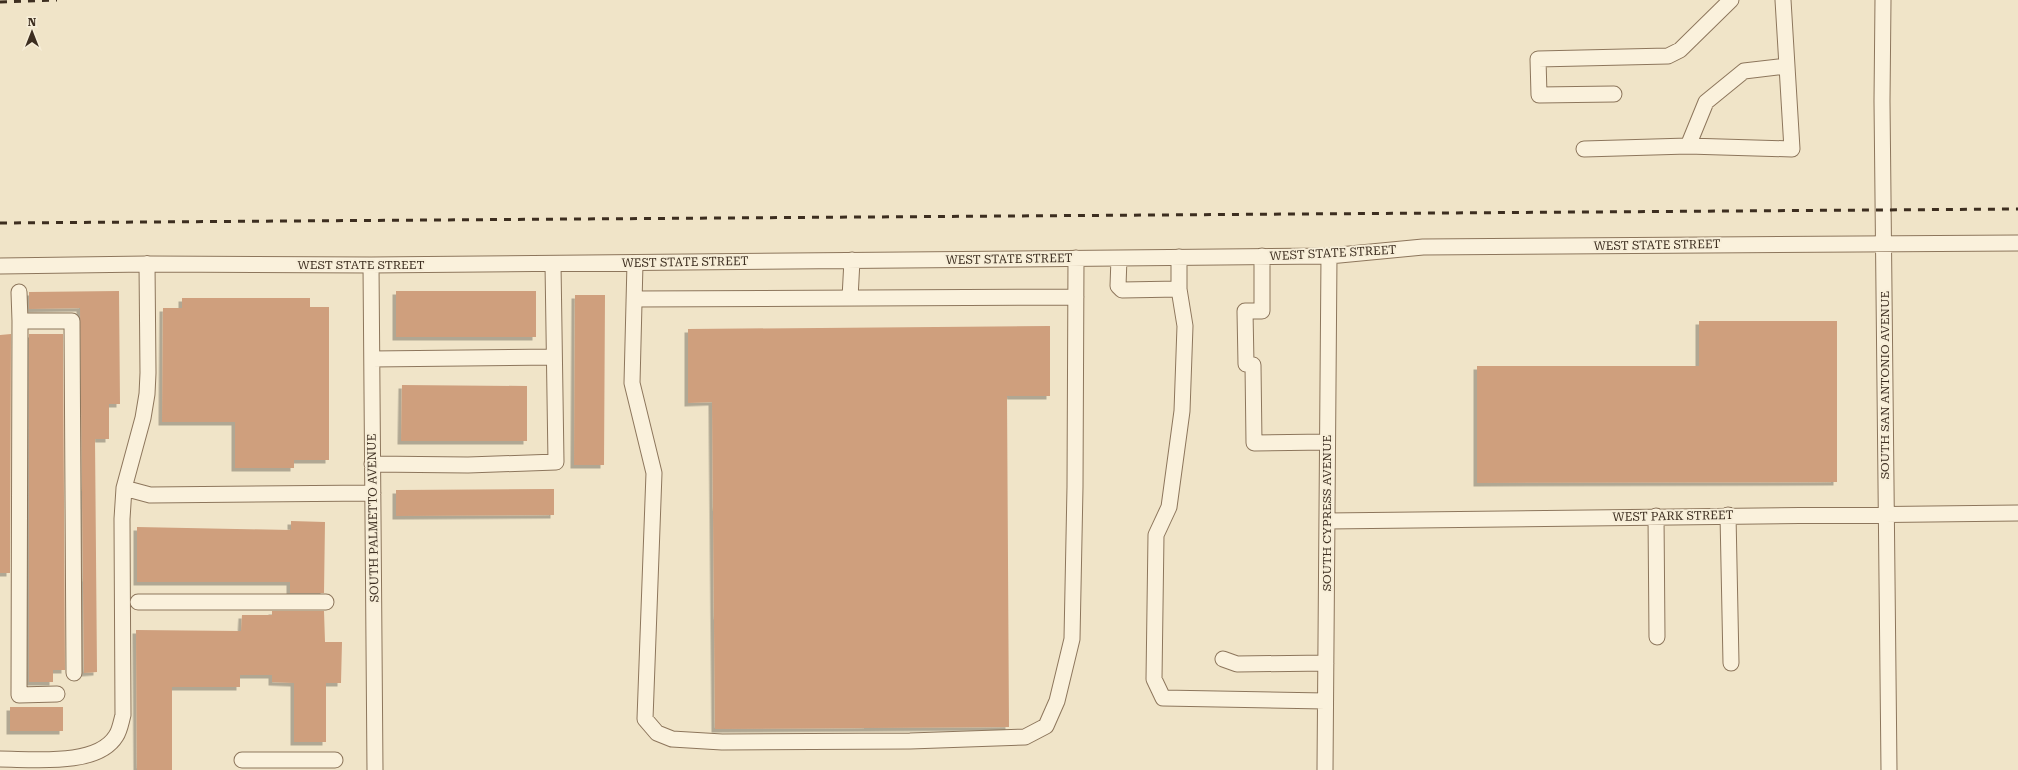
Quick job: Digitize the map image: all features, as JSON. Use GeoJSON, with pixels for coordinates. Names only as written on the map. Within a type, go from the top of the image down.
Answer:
{"type":"FeatureCollection","features":[{"type":"Feature","properties":{"kind":"street"},"geometry":{"type":"LineString","coordinates":[[1614,94],[1539,95],[1538,59],[1668,56],[1680,50],[1731,0]]}},
{"type":"Feature","properties":{"kind":"street"},"geometry":{"type":"LineString","coordinates":[[1584,149],[1688,146],[1792,149],[1783,0]]}},
{"type":"Feature","properties":{"kind":"street","name":"SOUTH SAN ANTONIO AVENUE"},"geometry":{"type":"LineString","coordinates":[[1883,0],[1889,770]]}},
{"type":"Feature","properties":{"kind":"street"},"geometry":{"type":"LineString","coordinates":[[1688,146],[1706,102],[1739,75],[1744,71],[1786,66]]}},
{"type":"Feature","properties":{"kind":"street","name":"WEST STATE STREET"},"geometry":{"type":"LineString","coordinates":[[0,266],[147,264],[553,264],[1328,256],[1423,247],[2018,243]]}},
{"type":"Feature","properties":{"kind":"street"},"geometry":{"type":"LineString","coordinates":[[1262,256],[1262,311],[1245,311],[1246,364],[1254,364],[1254,443],[1328,442]]}},
{"type":"Feature","properties":{"kind":"street","name":"SOUTH CYPRESS AVENUE"},"geometry":{"type":"LineString","coordinates":[[1324,770],[1328,442],[1328,256]]}},
{"type":"Feature","properties":{"kind":"street"},"geometry":{"type":"LineString","coordinates":[[1179,257],[1180,289],[1185,326],[1182,411],[1169,507],[1156,535],[1154,679],[1163,698],[1325,701]]}},
{"type":"Feature","properties":{"kind":"street"},"geometry":{"type":"LineString","coordinates":[[635,263],[632,384],[654,473],[645,719],[657,733],[672,739],[722,742],[894,741],[1025,737],[1046,726],[1057,702],[1072,639],[1075,487],[1076,258]]}},
{"type":"Feature","properties":{"kind":"street"},"geometry":{"type":"LineString","coordinates":[[1119,258],[1118,286],[1122,290],[1180,289]]}},
{"type":"Feature","properties":{"kind":"street"},"geometry":{"type":"LineString","coordinates":[[850,298],[852,260]]}},
{"type":"Feature","properties":{"kind":"street"},"geometry":{"type":"LineString","coordinates":[[0,759],[72,758],[95,754],[116,736],[122,715],[124,684],[122,519],[124,488],[143,418],[147,394],[147,264]]}},
{"type":"Feature","properties":{"kind":"street"},"geometry":{"type":"LineString","coordinates":[[372,464],[468,465],[556,462],[553,264]]}},
{"type":"Feature","properties":{"kind":"street","name":"SOUTH PALMETTO AVENUE"},"geometry":{"type":"LineString","coordinates":[[371,265],[375,770]]}},
{"type":"Feature","properties":{"kind":"street"},"geometry":{"type":"LineString","coordinates":[[19,292],[19,695],[57,694]]}},
{"type":"Feature","properties":{"kind":"street"},"geometry":{"type":"LineString","coordinates":[[634,299],[1076,297]]}},
{"type":"Feature","properties":{"kind":"street"},"geometry":{"type":"LineString","coordinates":[[20,322],[72,322],[74,672]]}},
{"type":"Feature","properties":{"kind":"street"},"geometry":{"type":"LineString","coordinates":[[372,359],[554,357]]}},
{"type":"Feature","properties":{"kind":"street"},"geometry":{"type":"LineString","coordinates":[[124,488],[150,495],[373,493]]}},
{"type":"Feature","properties":{"kind":"street","name":"WEST PARK STREET"},"geometry":{"type":"LineString","coordinates":[[1327,521],[1886,513],[2018,513]]}},
{"type":"Feature","properties":{"kind":"street"},"geometry":{"type":"LineString","coordinates":[[1728,515],[1730,663]]}},
{"type":"Feature","properties":{"kind":"street"},"geometry":{"type":"LineString","coordinates":[[1656,516],[1657,637]]}},
{"type":"Feature","properties":{"kind":"street"},"geometry":{"type":"LineString","coordinates":[[138,602],[326,602]]}},
{"type":"Feature","properties":{"kind":"street"},"geometry":{"type":"LineString","coordinates":[[1222,659],[1237,664],[1326,663]]}},
{"type":"Feature","properties":{"kind":"street"},"geometry":{"type":"LineString","coordinates":[[242,760],[335,760]]}},
{"type":"Feature","properties":{"kind":"building"},"geometry":{"type":"Polygon","coordinates":[[[119,291],[120,404],[109,404],[109,439],[95,439],[97,672],[84,673],[80,308],[29,309],[29,292],[119,291]]]}},
{"type":"Feature","properties":{"kind":"building"},"geometry":{"type":"Polygon","coordinates":[[[396,291],[536,291],[536,337],[396,337],[396,291]]]}},
{"type":"Feature","properties":{"kind":"building"},"geometry":{"type":"Polygon","coordinates":[[[575,295],[605,295],[604,465],[574,465],[575,295]]]}},
{"type":"Feature","properties":{"kind":"building"},"geometry":{"type":"Polygon","coordinates":[[[182,298],[310,298],[310,307],[329,307],[329,460],[294,460],[294,468],[235,468],[235,422],[162,422],[163,308],[182,308],[182,298]]]}},
{"type":"Feature","properties":{"kind":"building"},"geometry":{"type":"Polygon","coordinates":[[[1699,321],[1837,321],[1837,482],[1477,483],[1477,366],[1699,366],[1699,321]]]}},
{"type":"Feature","properties":{"kind":"building"},"geometry":{"type":"Polygon","coordinates":[[[1050,326],[1050,396],[1007,396],[1009,727],[715,729],[712,402],[688,403],[688,329],[1050,326]]]}},
{"type":"Feature","properties":{"kind":"building"},"geometry":{"type":"Polygon","coordinates":[[[11,334],[10,573],[0,573],[0,335],[11,334]]]}},
{"type":"Feature","properties":{"kind":"building"},"geometry":{"type":"Polygon","coordinates":[[[29,334],[63,334],[65,670],[53,670],[53,682],[29,682],[29,334]]]}},
{"type":"Feature","properties":{"kind":"building"},"geometry":{"type":"Polygon","coordinates":[[[402,385],[527,386],[527,441],[401,441],[402,385]]]}},
{"type":"Feature","properties":{"kind":"building"},"geometry":{"type":"Polygon","coordinates":[[[554,489],[554,515],[396,516],[396,490],[554,489]]]}},
{"type":"Feature","properties":{"kind":"building"},"geometry":{"type":"Polygon","coordinates":[[[291,521],[325,522],[324,593],[290,593],[290,582],[137,582],[137,527],[291,530],[291,521]]]}},
{"type":"Feature","properties":{"kind":"building"},"geometry":{"type":"Polygon","coordinates":[[[272,611],[324,611],[325,642],[342,642],[341,683],[326,683],[326,742],[294,742],[294,683],[272,682],[272,675],[240,675],[240,687],[172,687],[172,770],[137,770],[136,630],[241,631],[242,615],[272,615],[272,611]]]}},
{"type":"Feature","properties":{"kind":"building"},"geometry":{"type":"Polygon","coordinates":[[[10,707],[63,707],[63,731],[10,731],[10,707]]]}},
{"type":"Feature","properties":{"kind":"railway"},"geometry":{"type":"LineString","coordinates":[[0,2],[57,0]]}},
{"type":"Feature","properties":{"kind":"railway"},"geometry":{"type":"LineString","coordinates":[[0,223],[2018,209]]}}]}
